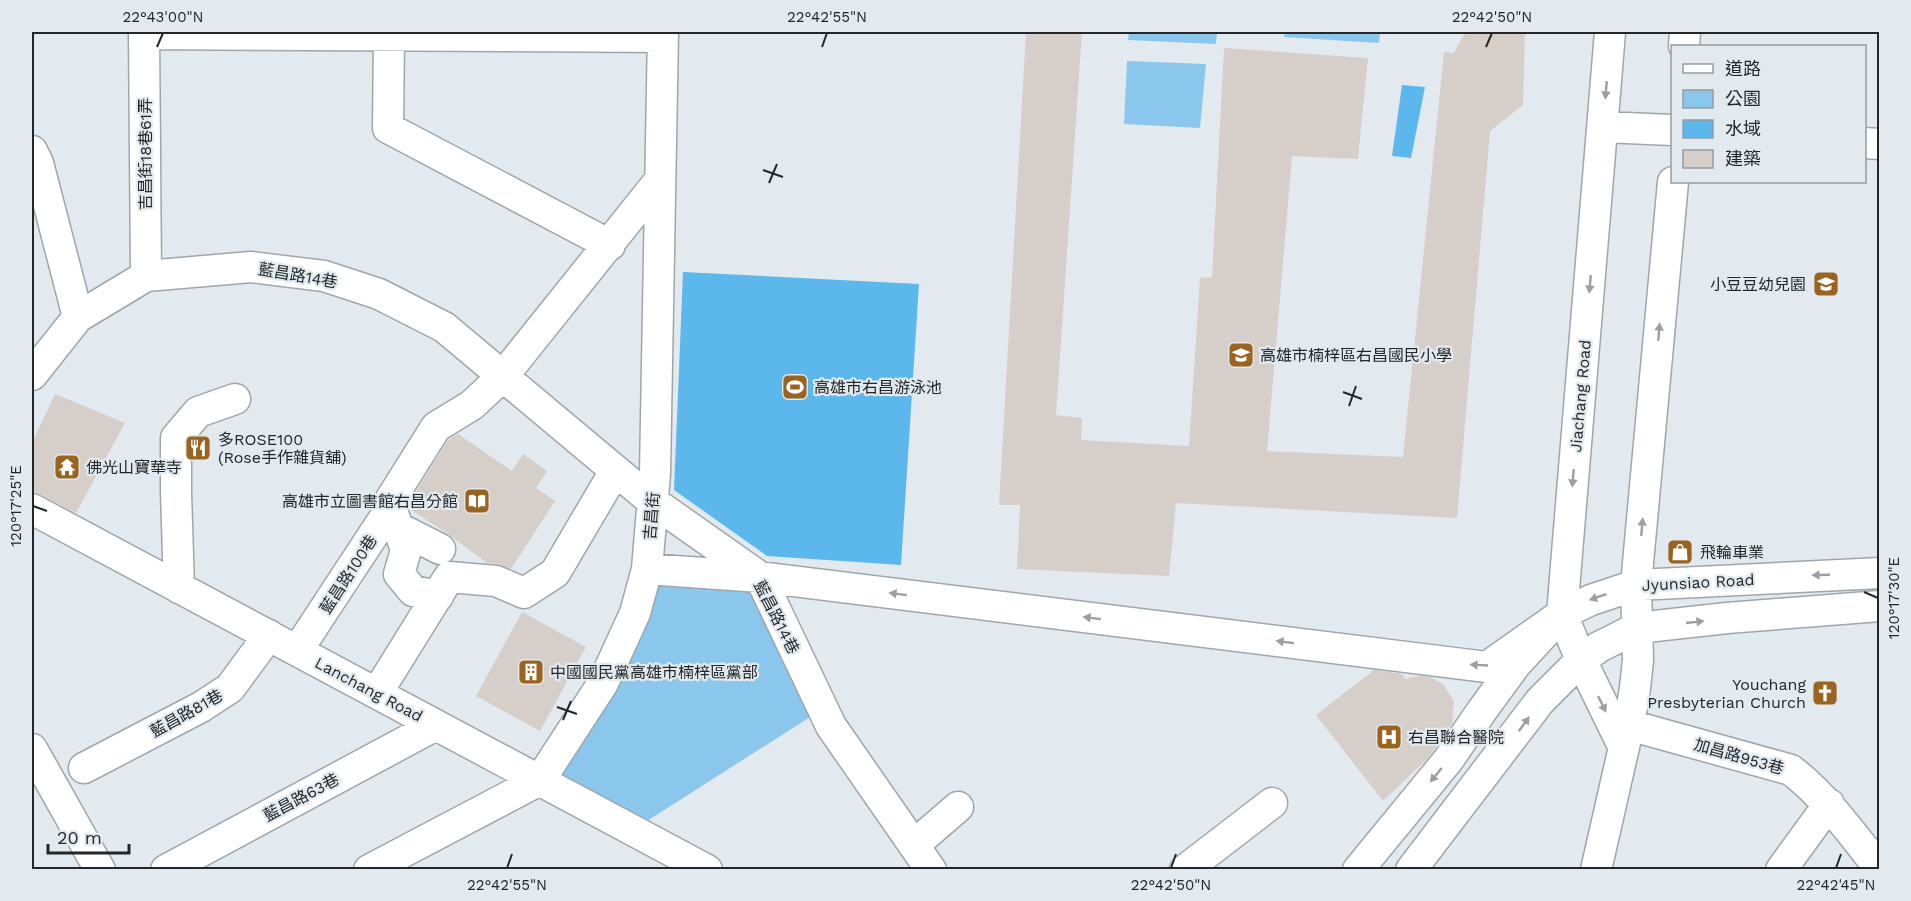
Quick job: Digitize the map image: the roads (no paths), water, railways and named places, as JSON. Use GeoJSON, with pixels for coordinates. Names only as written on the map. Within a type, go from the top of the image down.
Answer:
{"type":"FeatureCollection","features":[{"type":"Feature","properties":{"kind":"street","name":"Jiachang Road"},"geometry":{"type":"LineString","coordinates":[[1610,32],[1562,614],[1581,660],[1626,736]]}},
{"type":"Feature","properties":{"kind":"street"},"geometry":{"type":"LineString","coordinates":[[144,33],[389,36],[663,34]]}},
{"type":"Feature","properties":{"kind":"street","name":"吉昌街18巷61弄"},"geometry":{"type":"LineString","coordinates":[[144,33],[146,276]]}},
{"type":"Feature","properties":{"kind":"street","name":"吉昌街"},"geometry":{"type":"LineString","coordinates":[[369,870],[540,780],[603,683],[635,613],[647,568],[655,474],[663,34]]}},
{"type":"Feature","properties":{"kind":"street"},"geometry":{"type":"LineString","coordinates":[[389,36],[388,128],[610,245]]}},
{"type":"Feature","properties":{"kind":"street"},"geometry":{"type":"LineString","coordinates":[[1603,127],[1671,130]]}},
{"type":"Feature","properties":{"kind":"street"},"geometry":{"type":"LineString","coordinates":[[32,152],[38,163],[78,317],[32,375]]}},
{"type":"Feature","properties":{"kind":"street"},"geometry":{"type":"LineString","coordinates":[[438,596],[413,591],[399,574],[406,550],[389,502],[436,428],[472,405],[503,376],[660,180]]}},
{"type":"Feature","properties":{"kind":"street"},"geometry":{"type":"LineString","coordinates":[[1596,870],[1635,688],[1636,585],[1673,183]]}},
{"type":"Feature","properties":{"kind":"street","name":"藍昌路14巷"},"geometry":{"type":"LineString","coordinates":[[78,317],[146,276],[251,267],[324,276],[379,294],[444,327],[652,501],[760,577],[831,726],[932,870]]}},
{"type":"Feature","properties":{"kind":"street"},"geometry":{"type":"LineString","coordinates":[[179,588],[176,438],[198,412],[234,399]]}},
{"type":"Feature","properties":{"kind":"street"},"geometry":{"type":"LineString","coordinates":[[377,693],[449,577],[496,581],[524,592],[555,573],[615,471]]}},
{"type":"Feature","properties":{"kind":"street","name":"Lanchang Road"},"geometry":{"type":"LineString","coordinates":[[32,509],[707,870]]}},
{"type":"Feature","properties":{"kind":"street","name":"藍昌路100巷"},"geometry":{"type":"LineString","coordinates":[[297,651],[383,520],[440,549]]}},
{"type":"Feature","properties":{"kind":"street"},"geometry":{"type":"LineString","coordinates":[[647,568],[760,577],[1487,667],[1562,614]]}},
{"type":"Feature","properties":{"kind":"street","name":"Jyunsiao Road"},"geometry":{"type":"LineString","coordinates":[[1358,870],[1449,759],[1516,664],[1562,614],[1591,600],[1636,585],[1880,573]]}},
{"type":"Feature","properties":{"kind":"street"},"geometry":{"type":"LineString","coordinates":[[1411,870],[1540,701],[1581,660],[1599,647],[1637,628],[1727,618],[1880,606]]}},
{"type":"Feature","properties":{"kind":"street","name":"藍昌路81巷"},"geometry":{"type":"LineString","coordinates":[[84,768],[201,707],[230,688],[269,635]]}},
{"type":"Feature","properties":{"kind":"street","name":"藍昌路63巷"},"geometry":{"type":"LineString","coordinates":[[166,870],[436,724]]}},
{"type":"Feature","properties":{"kind":"street","name":"加昌路953巷"},"geometry":{"type":"LineString","coordinates":[[1626,736],[1791,770],[1829,804],[1880,869]]}},
{"type":"Feature","properties":{"kind":"street"},"geometry":{"type":"LineString","coordinates":[[32,749],[100,870]]}},
{"type":"Feature","properties":{"kind":"street"},"geometry":{"type":"LineString","coordinates":[[1185,870],[1272,803]]}},
{"type":"Feature","properties":{"kind":"street"},"geometry":{"type":"LineString","coordinates":[[1781,870],[1829,804]]}},
{"type":"Feature","properties":{"kind":"street"},"geometry":{"type":"LineString","coordinates":[[914,845],[958,807]]}},
{"type":"Feature","properties":{"kind":"water"},"geometry":{"type":"Polygon","coordinates":[[[1402,85],[1425,87],[1411,158],[1392,156],[1402,85]]]}},
{"type":"Feature","properties":{"kind":"water","name":"高雄市右昌游泳池"},"geometry":{"type":"Polygon","coordinates":[[[683,272],[919,284],[901,565],[767,556],[674,490],[683,272]]]}},
{"type":"Feature","properties":{"kind":"place","name":"小豆豆幼兒園"},"geometry":{"type":"Point","coordinates":[1826,284]}},
{"type":"Feature","properties":{"kind":"place","name":"高雄市楠梓區右昌國民小學"},"geometry":{"type":"Point","coordinates":[1241,355]}},
{"type":"Feature","properties":{"kind":"place","name":"高雄市右昌游泳池"},"geometry":{"type":"Point","coordinates":[795,387]}},
{"type":"Feature","properties":{"kind":"place","name":"多ROSE100 (Rose手作雜貨舖)"},"geometry":{"type":"Point","coordinates":[198,448]}},
{"type":"Feature","properties":{"kind":"place","name":"佛光山寶華寺"},"geometry":{"type":"Point","coordinates":[67,467]}},
{"type":"Feature","properties":{"kind":"place","name":"高雄市立圖書館右昌分館"},"geometry":{"type":"Point","coordinates":[477,501]}},
{"type":"Feature","properties":{"kind":"place","name":"飛輪車業"},"geometry":{"type":"Point","coordinates":[1680,552]}},
{"type":"Feature","properties":{"kind":"place","name":"中國國民黨高雄市楠梓區黨部"},"geometry":{"type":"Point","coordinates":[531,672]}},
{"type":"Feature","properties":{"kind":"place","name":"Youchang Presbyterian Church"},"geometry":{"type":"Point","coordinates":[1825,693]}},
{"type":"Feature","properties":{"kind":"place","name":"右昌聯合醫院"},"geometry":{"type":"Point","coordinates":[1389,737]}}]}
